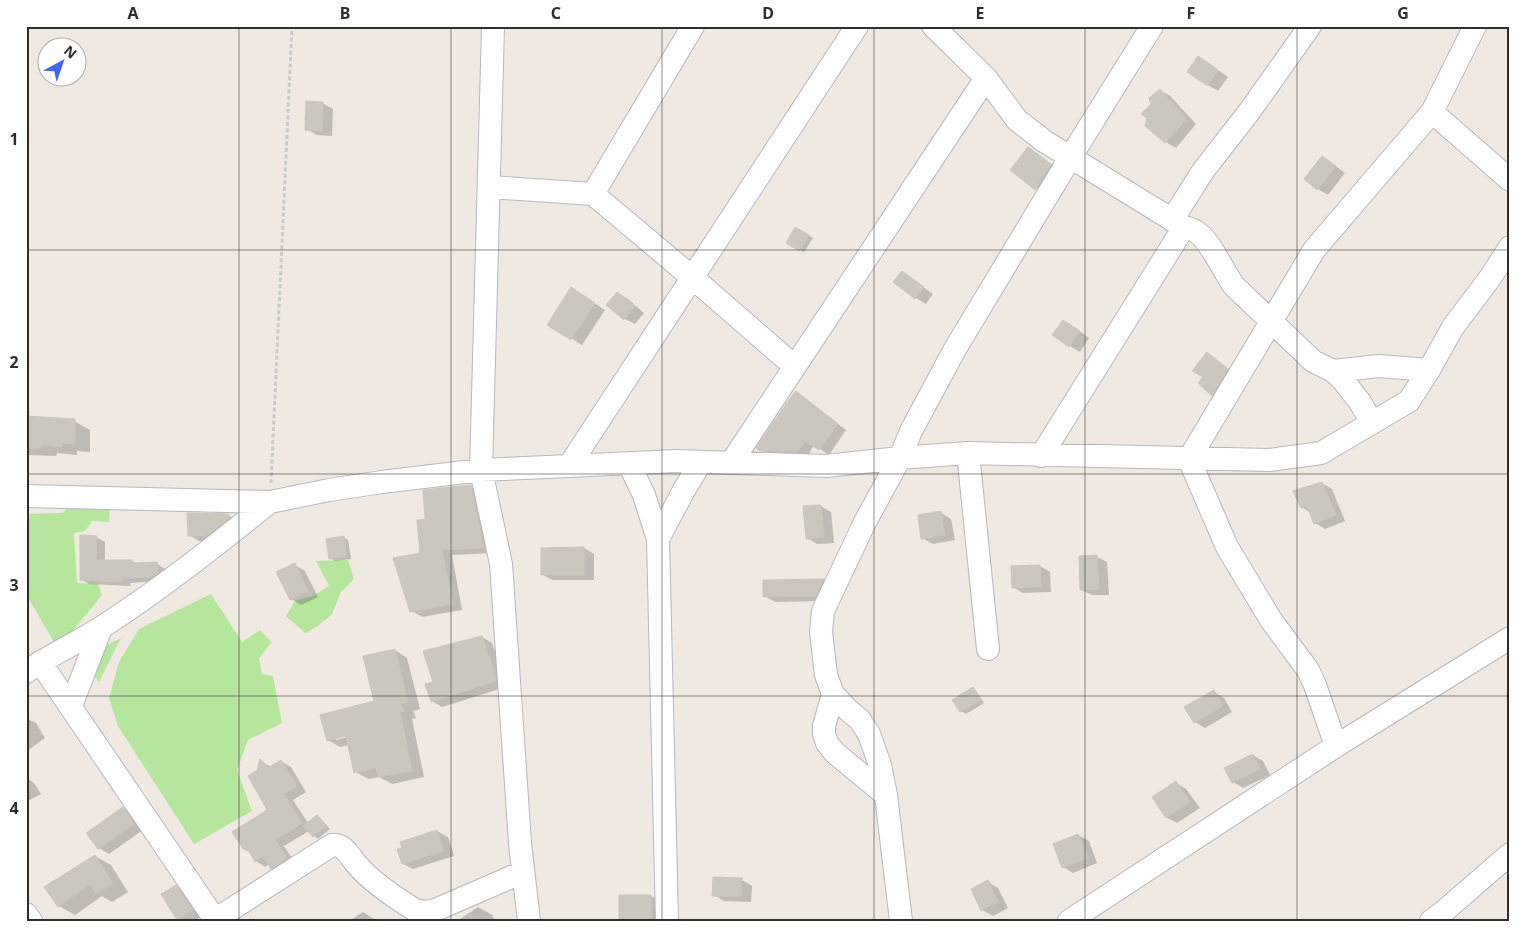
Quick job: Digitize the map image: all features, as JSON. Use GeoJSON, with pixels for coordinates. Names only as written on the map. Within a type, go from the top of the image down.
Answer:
{"type":"FeatureCollection","features":[{"type":"Feature","properties":{"kind":"street"},"geometry":{"type":"LineString","coordinates":[[493,26],[481,470],[501,564],[519,834],[529,921]]}},
{"type":"Feature","properties":{"kind":"street"},"geometry":{"type":"LineString","coordinates":[[593,194],[693,26]]}},
{"type":"Feature","properties":{"kind":"street"},"geometry":{"type":"LineString","coordinates":[[569,466],[694,278],[857,26]]}},
{"type":"Feature","properties":{"kind":"street"},"geometry":{"type":"LineString","coordinates":[[933,26],[986,78],[1017,120],[1070,158],[1178,224],[1196,231],[1211,247],[1224,272],[1234,286],[1313,361],[1333,371],[1342,379],[1360,402],[1372,423]]}},
{"type":"Feature","properties":{"kind":"street"},"geometry":{"type":"LineString","coordinates":[[901,921],[886,795],[880,765],[869,734],[860,720],[833,694],[826,675],[821,632],[823,611],[861,530],[955,349],[1152,26]]}},
{"type":"Feature","properties":{"kind":"street"},"geometry":{"type":"LineString","coordinates":[[1041,456],[1178,224],[1204,171],[1249,112],[1310,26]]}},
{"type":"Feature","properties":{"kind":"street"},"geometry":{"type":"LineString","coordinates":[[1189,458],[1314,250],[1432,112],[1475,26]]}},
{"type":"Feature","properties":{"kind":"street"},"geometry":{"type":"LineString","coordinates":[[730,463],[986,78]]}},
{"type":"Feature","properties":{"kind":"street"},"geometry":{"type":"LineString","coordinates":[[1432,112],[1510,180]]}},
{"type":"Feature","properties":{"kind":"street"},"geometry":{"type":"LineString","coordinates":[[490,188],[593,194],[694,278],[794,366]]}},
{"type":"Feature","properties":{"kind":"street"},"geometry":{"type":"LineString","coordinates":[[26,496],[270,502],[329,490],[481,470],[676,461],[826,466],[968,453],[1270,460],[1320,453],[1409,401],[1453,327],[1490,278],[1510,247]]}},
{"type":"Feature","properties":{"kind":"street"},"geometry":{"type":"LineString","coordinates":[[1333,371],[1379,366],[1429,370]]}},
{"type":"Feature","properties":{"kind":"street"},"geometry":{"type":"LineString","coordinates":[[968,453],[988,650]]}},
{"type":"Feature","properties":{"kind":"street"},"geometry":{"type":"LineString","coordinates":[[1189,458],[1226,547],[1271,620],[1308,670],[1316,685],[1336,746]]}},
{"type":"Feature","properties":{"kind":"street"},"geometry":{"type":"LineString","coordinates":[[658,539],[701,462]]}},
{"type":"Feature","properties":{"kind":"street"},"geometry":{"type":"LineString","coordinates":[[629,464],[644,495],[658,539],[668,921]]}},
{"type":"Feature","properties":{"kind":"street"},"geometry":{"type":"LineString","coordinates":[[270,502],[194,564],[101,628],[30,669],[70,706],[215,920],[332,845],[338,844],[374,880],[415,910],[423,912],[432,911],[523,872]]}},
{"type":"Feature","properties":{"kind":"street"},"geometry":{"type":"LineString","coordinates":[[70,706],[101,628]]}},
{"type":"Feature","properties":{"kind":"street"},"geometry":{"type":"LineString","coordinates":[[1069,921],[1336,746],[1510,638]]}},
{"type":"Feature","properties":{"kind":"street"},"geometry":{"type":"LineString","coordinates":[[833,694],[824,726],[827,743],[835,753],[886,795]]}},
{"type":"Feature","properties":{"kind":"street"},"geometry":{"type":"LineString","coordinates":[[1441,918],[1510,854]]}},
{"type":"Feature","properties":{"kind":"street"},"geometry":{"type":"LineString","coordinates":[[26,914],[31,921]]}},
{"type":"Feature","properties":{"kind":"path"},"geometry":{"type":"LineString","coordinates":[[270,502],[292,26]]}},
{"type":"Feature","properties":{"kind":"green space"},"geometry":{"type":"Polygon","coordinates":[[[110,507],[109,522],[92,521],[85,531],[74,533],[77,583],[98,584],[102,595],[58,649],[26,594],[26,514],[63,513],[67,508],[110,507]]]}},
{"type":"Feature","properties":{"kind":"green space"},"geometry":{"type":"Polygon","coordinates":[[[348,560],[354,579],[341,592],[332,614],[318,626],[305,633],[286,616],[295,601],[313,596],[329,586],[316,561],[348,560]]]}},
{"type":"Feature","properties":{"kind":"green space"},"geometry":{"type":"Polygon","coordinates":[[[211,594],[242,642],[260,630],[272,642],[259,658],[262,674],[273,676],[282,723],[248,740],[237,770],[252,811],[194,844],[118,726],[109,698],[119,662],[139,629],[211,594]]]}},
{"type":"Feature","properties":{"kind":"green space"},"geometry":{"type":"Polygon","coordinates":[[[121,638],[99,682],[81,658],[121,638]]]}},
{"type":"Feature","properties":{"kind":"building"},"geometry":{"type":"Polygon","coordinates":[[[1198,56],[1218,70],[1208,86],[1187,72],[1198,56]]]}},
{"type":"Feature","properties":{"kind":"building"},"geometry":{"type":"Polygon","coordinates":[[[1160,89],[1187,118],[1165,143],[1145,126],[1147,118],[1141,114],[1151,104],[1149,98],[1160,89]]]}},
{"type":"Feature","properties":{"kind":"building"},"geometry":{"type":"Polygon","coordinates":[[[306,101],[323,102],[322,131],[305,130],[306,101]]]}},
{"type":"Feature","properties":{"kind":"building"},"geometry":{"type":"Polygon","coordinates":[[[1028,147],[1051,164],[1035,190],[1010,170],[1028,147]]]}},
{"type":"Feature","properties":{"kind":"building"},"geometry":{"type":"Polygon","coordinates":[[[1322,156],[1336,166],[1317,190],[1304,179],[1322,156]]]}},
{"type":"Feature","properties":{"kind":"building"},"geometry":{"type":"Polygon","coordinates":[[[795,227],[809,235],[799,251],[786,243],[795,227]]]}},
{"type":"Feature","properties":{"kind":"building"},"geometry":{"type":"Polygon","coordinates":[[[902,271],[924,287],[915,299],[893,282],[902,271]]]}},
{"type":"Feature","properties":{"kind":"building"},"geometry":{"type":"Polygon","coordinates":[[[571,287],[595,303],[571,340],[547,325],[571,287]]]}},
{"type":"Feature","properties":{"kind":"building"},"geometry":{"type":"Polygon","coordinates":[[[617,292],[635,306],[624,320],[606,305],[617,292]]]}},
{"type":"Feature","properties":{"kind":"building"},"geometry":{"type":"Polygon","coordinates":[[[1063,320],[1080,331],[1069,347],[1052,335],[1063,320]]]}},
{"type":"Feature","properties":{"kind":"building"},"geometry":{"type":"Polygon","coordinates":[[[1207,352],[1228,369],[1212,396],[1198,383],[1203,377],[1192,371],[1207,352]]]}},
{"type":"Feature","properties":{"kind":"building"},"geometry":{"type":"Polygon","coordinates":[[[796,391],[838,424],[819,450],[805,441],[797,452],[760,451],[756,448],[796,391]]]}},
{"type":"Feature","properties":{"kind":"building"},"geometry":{"type":"Polygon","coordinates":[[[26,416],[75,419],[75,444],[62,443],[61,447],[42,445],[40,448],[26,448],[26,416]]]}},
{"type":"Feature","properties":{"kind":"building"},"geometry":{"type":"Polygon","coordinates":[[[1322,482],[1336,515],[1314,524],[1307,506],[1301,508],[1293,491],[1322,482]]]}},
{"type":"Feature","properties":{"kind":"building"},"geometry":{"type":"Polygon","coordinates":[[[471,485],[484,548],[442,550],[453,604],[410,612],[393,558],[420,553],[417,520],[425,519],[423,490],[471,485]]]}},
{"type":"Feature","properties":{"kind":"building"},"geometry":{"type":"Polygon","coordinates":[[[821,505],[824,537],[806,539],[803,506],[821,505]]]}},
{"type":"Feature","properties":{"kind":"building"},"geometry":{"type":"Polygon","coordinates":[[[941,511],[945,535],[921,539],[918,515],[941,511]]]}},
{"type":"Feature","properties":{"kind":"building"},"geometry":{"type":"Polygon","coordinates":[[[187,513],[228,514],[229,518],[206,536],[188,536],[187,513]]]}},
{"type":"Feature","properties":{"kind":"building"},"geometry":{"type":"Polygon","coordinates":[[[80,535],[97,536],[96,560],[132,560],[132,563],[157,562],[158,573],[151,577],[122,579],[123,582],[80,580],[80,535]]]}},
{"type":"Feature","properties":{"kind":"building"},"geometry":{"type":"Polygon","coordinates":[[[344,536],[347,556],[329,559],[326,539],[344,536]]]}},
{"type":"Feature","properties":{"kind":"building"},"geometry":{"type":"Polygon","coordinates":[[[584,547],[584,575],[541,575],[541,548],[584,547]]]}},
{"type":"Feature","properties":{"kind":"building"},"geometry":{"type":"Polygon","coordinates":[[[1097,555],[1099,589],[1080,590],[1079,556],[1097,555]]]}},
{"type":"Feature","properties":{"kind":"building"},"geometry":{"type":"Polygon","coordinates":[[[295,563],[308,591],[290,600],[276,572],[295,563]]]}},
{"type":"Feature","properties":{"kind":"building"},"geometry":{"type":"Polygon","coordinates":[[[1040,565],[1041,587],[1012,588],[1011,566],[1040,565]]]}},
{"type":"Feature","properties":{"kind":"building"},"geometry":{"type":"Polygon","coordinates":[[[824,579],[816,596],[763,597],[763,580],[824,579]]]}},
{"type":"Feature","properties":{"kind":"building"},"geometry":{"type":"Polygon","coordinates":[[[482,636],[496,681],[431,702],[425,684],[433,682],[423,651],[482,636]]]}},
{"type":"Feature","properties":{"kind":"building"},"geometry":{"type":"Polygon","coordinates":[[[395,649],[408,702],[401,704],[404,711],[400,712],[412,771],[378,777],[376,768],[354,773],[346,736],[327,741],[320,715],[374,701],[363,656],[395,649]]]}},
{"type":"Feature","properties":{"kind":"building"},"geometry":{"type":"Polygon","coordinates":[[[973,687],[981,700],[960,712],[952,700],[973,687]]]}},
{"type":"Feature","properties":{"kind":"building"},"geometry":{"type":"Polygon","coordinates":[[[1214,690],[1223,706],[1194,723],[1184,707],[1214,690]]]}},
{"type":"Feature","properties":{"kind":"building"},"geometry":{"type":"Polygon","coordinates":[[[1253,754],[1260,769],[1232,783],[1224,768],[1253,754]]]}},
{"type":"Feature","properties":{"kind":"building"},"geometry":{"type":"Polygon","coordinates":[[[260,759],[268,768],[281,760],[297,786],[284,794],[302,823],[275,840],[287,858],[271,869],[263,856],[255,862],[247,848],[244,850],[232,832],[267,810],[248,776],[257,770],[260,759]]]}},
{"type":"Feature","properties":{"kind":"building"},"geometry":{"type":"Polygon","coordinates":[[[1176,781],[1190,802],[1166,818],[1152,797],[1176,781]]]}},
{"type":"Feature","properties":{"kind":"building"},"geometry":{"type":"Polygon","coordinates":[[[123,807],[134,824],[98,849],[86,833],[123,807]]]}},
{"type":"Feature","properties":{"kind":"building"},"geometry":{"type":"Polygon","coordinates":[[[317,815],[326,826],[313,837],[303,826],[317,815]]]}},
{"type":"Feature","properties":{"kind":"building"},"geometry":{"type":"Polygon","coordinates":[[[437,830],[444,851],[402,864],[397,849],[402,848],[400,842],[437,830]]]}},
{"type":"Feature","properties":{"kind":"building"},"geometry":{"type":"Polygon","coordinates":[[[1078,834],[1088,858],[1062,868],[1053,844],[1078,834]]]}},
{"type":"Feature","properties":{"kind":"building"},"geometry":{"type":"Polygon","coordinates":[[[95,855],[113,883],[96,894],[90,884],[58,907],[44,887],[95,855]]]}},
{"type":"Feature","properties":{"kind":"building"},"geometry":{"type":"Polygon","coordinates":[[[713,877],[742,878],[741,897],[712,896],[713,877]]]}},
{"type":"Feature","properties":{"kind":"building"},"geometry":{"type":"Polygon","coordinates":[[[988,880],[998,902],[981,911],[971,889],[988,880]]]}},
{"type":"Feature","properties":{"kind":"building"},"geometry":{"type":"Polygon","coordinates":[[[176,885],[193,910],[177,920],[161,894],[176,885]]]}},
{"type":"Feature","properties":{"kind":"building"},"geometry":{"type":"Polygon","coordinates":[[[619,895],[651,895],[652,921],[619,921],[619,895]]]}}]}
